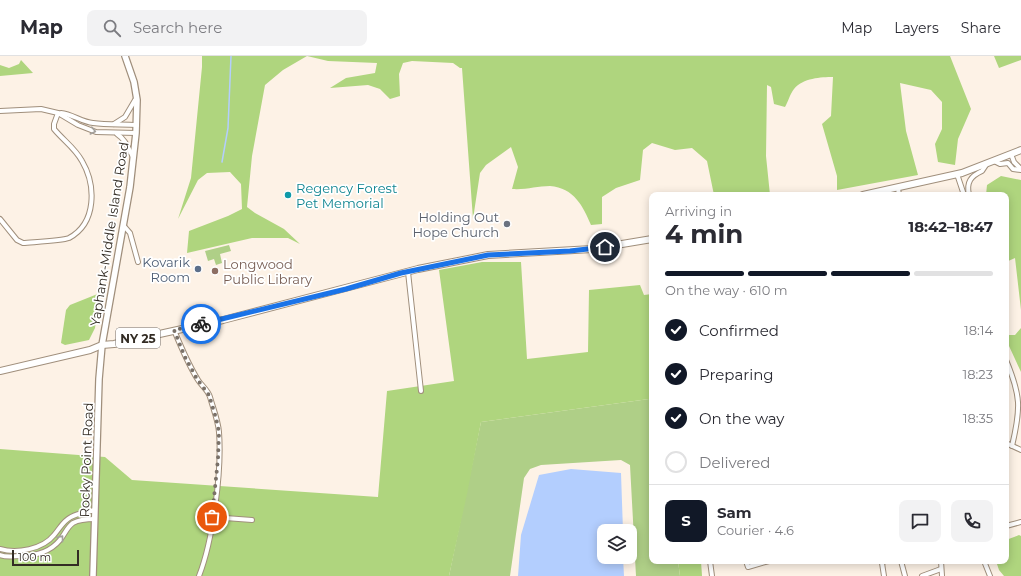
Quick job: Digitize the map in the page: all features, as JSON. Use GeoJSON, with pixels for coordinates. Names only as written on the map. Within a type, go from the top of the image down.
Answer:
{"type":"FeatureCollection","features":[{"type":"Feature","properties":{"kind":"main road","name":"Yaphank-Middle Island Road"},"geometry":{"type":"LineString","coordinates":[[102,345],[124,225],[134,160],[137,125],[134,82],[125,56]]}},
{"type":"Feature","properties":{"kind":"main road"},"geometry":{"type":"LineString","coordinates":[[878,192],[957,174],[986,165],[1021,150]]}},
{"type":"Feature","properties":{"kind":"main road","name":"NY 25"},"geometry":{"type":"LineString","coordinates":[[0,371],[90,350],[102,345],[114,344],[343,290],[408,272],[488,255],[592,249],[649,240]]}},
{"type":"Feature","properties":{"kind":"main road","name":"Rocky Point Road"},"geometry":{"type":"LineString","coordinates":[[93,576],[99,379],[102,345]]}},
{"type":"Feature","properties":{"kind":"street"},"geometry":{"type":"LineString","coordinates":[[114,124],[125,117],[134,105],[136,98]]}},
{"type":"Feature","properties":{"kind":"street"},"geometry":{"type":"LineString","coordinates":[[0,111],[41,109],[66,114],[94,124],[137,125]]}},
{"type":"Feature","properties":{"kind":"street"},"geometry":{"type":"LineString","coordinates":[[58,113],[85,128],[96,132],[136,132]]}},
{"type":"Feature","properties":{"kind":"street"},"geometry":{"type":"LineString","coordinates":[[0,219],[17,240],[23,243],[68,238],[80,228],[88,216],[92,189],[89,176],[77,153],[54,129],[54,124],[58,113]]}},
{"type":"Feature","properties":{"kind":"street"},"geometry":{"type":"LineString","coordinates":[[115,133],[122,137],[128,145],[134,160]]}},
{"type":"Feature","properties":{"kind":"street"},"geometry":{"type":"LineString","coordinates":[[1011,154],[1014,162],[1021,169]]}},
{"type":"Feature","properties":{"kind":"street"},"geometry":{"type":"LineString","coordinates":[[994,161],[1000,164],[1008,163],[1013,169],[1021,169]]}},
{"type":"Feature","properties":{"kind":"street"},"geometry":{"type":"LineString","coordinates":[[969,192],[968,188],[971,178],[974,174],[982,171],[986,165]]}},
{"type":"Feature","properties":{"kind":"street"},"geometry":{"type":"LineString","coordinates":[[957,174],[963,192]]}},
{"type":"Feature","properties":{"kind":"street"},"geometry":{"type":"LineString","coordinates":[[898,188],[899,192]]}},
{"type":"Feature","properties":{"kind":"street"},"geometry":{"type":"LineString","coordinates":[[124,225],[130,233],[138,262]]}},
{"type":"Feature","properties":{"kind":"street"},"geometry":{"type":"LineString","coordinates":[[408,272],[421,391]]}},
{"type":"Feature","properties":{"kind":"street"},"geometry":{"type":"LineString","coordinates":[[174,330],[185,357],[197,379],[209,395],[219,432],[218,459],[212,517],[206,552],[199,576]]}},
{"type":"Feature","properties":{"kind":"street"},"geometry":{"type":"LineString","coordinates":[[1009,366],[1015,379],[1020,396],[1020,415],[1012,446]]}},
{"type":"Feature","properties":{"kind":"street"},"geometry":{"type":"LineString","coordinates":[[1009,444],[1021,450]]}},
{"type":"Feature","properties":{"kind":"street"},"geometry":{"type":"LineString","coordinates":[[0,550],[29,549],[39,547],[48,543],[62,523],[70,517],[82,512],[95,510]]}},
{"type":"Feature","properties":{"kind":"street"},"geometry":{"type":"LineString","coordinates":[[212,517],[252,520]]}},
{"type":"Feature","properties":{"kind":"street"},"geometry":{"type":"LineString","coordinates":[[0,555],[4,557],[30,556],[46,551],[60,540],[67,528],[74,522],[95,518]]}},
{"type":"Feature","properties":{"kind":"street"},"geometry":{"type":"LineString","coordinates":[[1009,525],[1021,522]]}},
{"type":"Feature","properties":{"kind":"street"},"geometry":{"type":"LineString","coordinates":[[710,564],[712,576]]}},
{"type":"Feature","properties":{"kind":"street"},"geometry":{"type":"LineString","coordinates":[[747,564],[748,567],[759,564]]}},
{"type":"Feature","properties":{"kind":"street"},"geometry":{"type":"LineString","coordinates":[[882,564],[884,576]]}},
{"type":"Feature","properties":{"kind":"street"},"geometry":{"type":"LineString","coordinates":[[902,564],[905,576]]}},
{"type":"Feature","properties":{"kind":"street"},"geometry":{"type":"LineString","coordinates":[[941,564],[942,576]]}},
{"type":"Feature","properties":{"kind":"street"},"geometry":{"type":"LineString","coordinates":[[985,564],[990,576]]}},
{"type":"Feature","properties":{"kind":"street"},"geometry":{"type":"LineString","coordinates":[[922,576],[942,569]]}},
{"type":"Feature","properties":{"kind":"green space"},"geometry":{"type":"Polygon","coordinates":[[[202,56],[307,56],[283,70],[265,85],[252,156],[247,207],[284,229],[300,244],[288,238],[252,238],[187,253],[189,231],[242,209],[241,184],[230,172],[207,173],[198,180],[178,219],[191,178],[202,56]]]}},
{"type":"Feature","properties":{"kind":"green space"},"geometry":{"type":"Polygon","coordinates":[[[307,56],[950,56],[971,109],[958,139],[955,165],[938,162],[935,144],[942,129],[942,102],[931,90],[900,83],[906,131],[918,175],[837,190],[837,176],[822,124],[831,116],[833,77],[818,78],[802,82],[794,89],[785,107],[774,104],[771,87],[767,85],[766,156],[770,192],[713,192],[707,161],[692,148],[675,150],[652,143],[643,150],[640,180],[616,188],[602,197],[602,224],[591,225],[581,205],[565,190],[550,186],[512,189],[518,167],[511,147],[486,165],[480,173],[473,219],[462,68],[453,63],[412,61],[403,63],[399,74],[400,96],[390,99],[380,89],[368,85],[330,88],[346,78],[375,73],[377,63],[328,61],[307,56]]]}},
{"type":"Feature","properties":{"kind":"green space"},"geometry":{"type":"Polygon","coordinates":[[[994,56],[1021,56],[1021,60],[999,68],[994,56]]]}},
{"type":"Feature","properties":{"kind":"green space"},"geometry":{"type":"Polygon","coordinates":[[[21,60],[33,73],[0,76],[0,65],[9,68],[19,64],[21,60]]]}},
{"type":"Feature","properties":{"kind":"green space"},"geometry":{"type":"Polygon","coordinates":[[[1001,176],[1021,180],[1021,310],[1015,258],[1009,261],[1009,192],[986,192],[987,185],[1001,176]]]}},
{"type":"Feature","properties":{"kind":"green space"},"geometry":{"type":"Polygon","coordinates":[[[229,245],[231,251],[220,254],[222,263],[216,265],[214,259],[208,261],[205,251],[229,245]]]}},
{"type":"Feature","properties":{"kind":"green space"},"geometry":{"type":"Polygon","coordinates":[[[482,262],[521,262],[527,359],[588,352],[589,290],[640,285],[644,295],[649,294],[649,399],[481,422],[449,576],[0,576],[0,449],[105,457],[132,480],[378,497],[387,391],[454,381],[439,270],[482,262]]]}},
{"type":"Feature","properties":{"kind":"green space"},"geometry":{"type":"Polygon","coordinates":[[[100,293],[95,328],[89,340],[65,345],[61,343],[66,310],[70,305],[100,293]]]}},
{"type":"Feature","properties":{"kind":"green space"},"geometry":{"type":"Polygon","coordinates":[[[1021,328],[1021,372],[1009,346],[1009,335],[1015,335],[1021,328]]]}},
{"type":"Feature","properties":{"kind":"green space"},"geometry":{"type":"Polygon","coordinates":[[[649,399],[649,564],[678,564],[680,576],[636,576],[637,524],[633,524],[630,465],[621,460],[541,465],[530,469],[524,478],[510,576],[449,576],[481,422],[649,399]]]}},
{"type":"Feature","properties":{"kind":"green space"},"geometry":{"type":"Polygon","coordinates":[[[1019,535],[1021,536],[1021,576],[1004,576],[999,570],[997,564],[1009,564],[1009,539],[1019,535]]]}},
{"type":"Feature","properties":{"kind":"green space"},"geometry":{"type":"Polygon","coordinates":[[[678,564],[701,564],[702,576],[680,576],[678,564]]]}},
{"type":"Feature","properties":{"kind":"water"},"geometry":{"type":"Polygon","coordinates":[[[571,469],[621,473],[623,524],[597,524],[597,564],[623,564],[624,576],[518,576],[521,535],[539,475],[571,469]]]}},
{"type":"Feature","properties":{"kind":"waterway"},"geometry":{"type":"LineString","coordinates":[[222,162],[228,128],[231,56]]}},
{"type":"Feature","properties":{"kind":"way so far"},"geometry":{"type":"LineString","coordinates":[[201,324],[174,330],[185,357],[197,379],[209,395],[219,432],[218,471],[212,517]]}},
{"type":"Feature","properties":{"kind":"place","name":"Regency Forest Pet Memorial"},"geometry":{"type":"Point","coordinates":[288,195]}},
{"type":"Feature","properties":{"kind":"place","name":"Holding Out Hope Church"},"geometry":{"type":"Point","coordinates":[507,224]}},
{"type":"Feature","properties":{"kind":"place","name":"Kovarik Room"},"geometry":{"type":"Point","coordinates":[198,269]}},
{"type":"Feature","properties":{"kind":"place","name":"Longwood Public Library"},"geometry":{"type":"Point","coordinates":[215,271]}},
{"type":"Feature","properties":{"kind":"route"},"geometry":{"type":"LineString","coordinates":[[201,324],[223,320],[261,309],[346,289],[401,273],[488,255],[570,251],[605,247]]}}]}
